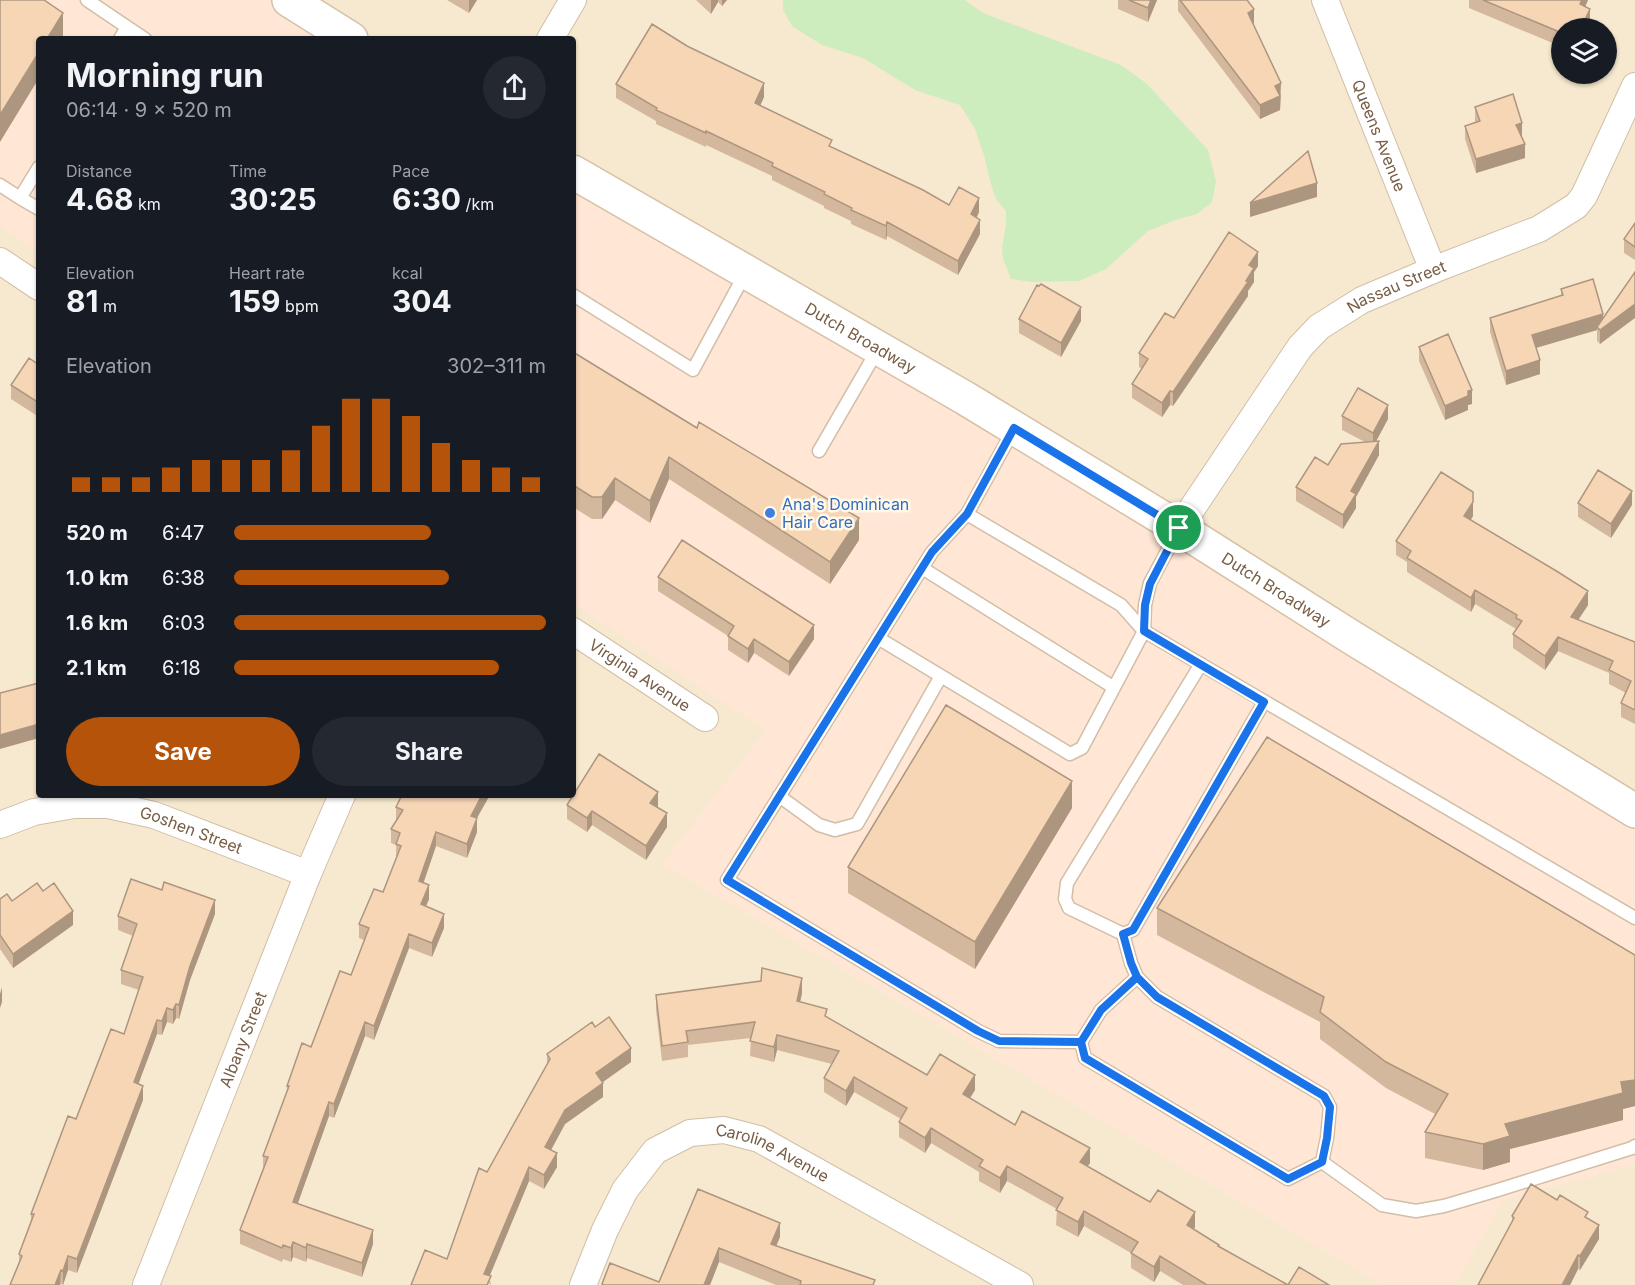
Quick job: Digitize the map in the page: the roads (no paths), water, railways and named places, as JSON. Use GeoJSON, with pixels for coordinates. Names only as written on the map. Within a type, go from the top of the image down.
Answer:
{"type":"FeatureCollection","features":[{"type":"Feature","properties":{"kind":"main road"},"geometry":{"type":"LineString","coordinates":[[289,0],[346,36]]}},
{"type":"Feature","properties":{"kind":"main road","name":"Dutch Broadway"},"geometry":{"type":"LineString","coordinates":[[576,174],[1014,428],[1635,811]]}},
{"type":"Feature","properties":{"kind":"street"},"geometry":{"type":"LineString","coordinates":[[552,36],[573,0]]}},
{"type":"Feature","properties":{"kind":"street","name":"Queens Avenue"},"geometry":{"type":"LineString","coordinates":[[1325,0],[1433,270]]}},
{"type":"Feature","properties":{"kind":"street","name":"Nassau Street"},"geometry":{"type":"LineString","coordinates":[[1179,528],[1300,347],[1319,327],[1362,300],[1539,229],[1576,206],[1584,196],[1635,86]]}},
{"type":"Feature","properties":{"kind":"street"},"geometry":{"type":"LineString","coordinates":[[0,261],[36,284]]}},
{"type":"Feature","properties":{"kind":"street","name":"Virginia Avenue"},"geometry":{"type":"LineString","coordinates":[[576,633],[705,718]]}},
{"type":"Feature","properties":{"kind":"street","name":"Albany Street"},"geometry":{"type":"LineString","coordinates":[[150,1284],[308,874],[341,798]]}},
{"type":"Feature","properties":{"kind":"street","name":"Goshen Street"},"geometry":{"type":"LineString","coordinates":[[0,825],[44,810],[74,805],[108,805],[154,815],[308,874]]}},
{"type":"Feature","properties":{"kind":"street","name":"Caroline Avenue"},"geometry":{"type":"LineString","coordinates":[[583,1285],[605,1230],[625,1190],[655,1152],[690,1133],[724,1130],[759,1139],[976,1274],[1020,1285]]}},
{"type":"Feature","properties":{"kind":"lane"},"geometry":{"type":"LineString","coordinates":[[87,0],[140,36]]}},
{"type":"Feature","properties":{"kind":"lane"},"geometry":{"type":"LineString","coordinates":[[122,36],[127,27]]}},
{"type":"Feature","properties":{"kind":"lane"},"geometry":{"type":"LineString","coordinates":[[20,198],[36,172]]}},
{"type":"Feature","properties":{"kind":"lane"},"geometry":{"type":"LineString","coordinates":[[0,185],[36,207]]}},
{"type":"Feature","properties":{"kind":"lane"},"geometry":{"type":"LineString","coordinates":[[576,297],[693,370],[746,272]]}},
{"type":"Feature","properties":{"kind":"lane"},"geometry":{"type":"LineString","coordinates":[[819,451],[878,348]]}},
{"type":"Feature","properties":{"kind":"lane"},"geometry":{"type":"LineString","coordinates":[[1014,428],[967,514],[932,552],[727,880],[978,1031],[999,1041],[1081,1042]]}},
{"type":"Feature","properties":{"kind":"lane"},"geometry":{"type":"LineString","coordinates":[[967,514],[1121,605],[1144,631],[1634,917]]}},
{"type":"Feature","properties":{"kind":"lane"},"geometry":{"type":"LineString","coordinates":[[878,638],[1070,754],[1082,748],[1144,631],[1145,605],[1150,584],[1179,528]]}},
{"type":"Feature","properties":{"kind":"lane"},"geometry":{"type":"LineString","coordinates":[[922,568],[1113,687]]}},
{"type":"Feature","properties":{"kind":"lane"},"geometry":{"type":"LineString","coordinates":[[1201,664],[1067,883],[1065,898],[1069,908],[1123,934],[1133,930],[1264,702]]}},
{"type":"Feature","properties":{"kind":"lane"},"geometry":{"type":"LineString","coordinates":[[779,796],[819,825],[835,830],[857,824],[941,676]]}},
{"type":"Feature","properties":{"kind":"lane"},"geometry":{"type":"LineString","coordinates":[[1123,934],[1137,977],[1157,997],[1324,1096],[1330,1107],[1322,1162]]}},
{"type":"Feature","properties":{"kind":"lane"},"geometry":{"type":"LineString","coordinates":[[1137,977],[1101,1010],[1081,1042],[1085,1058],[1288,1179],[1322,1162]]}},
{"type":"Feature","properties":{"kind":"lane"},"geometry":{"type":"LineString","coordinates":[[1322,1162],[1382,1205],[1416,1210],[1444,1206],[1635,1146]]}},
{"type":"Feature","properties":{"kind":"place","name":"Ana's Dominican Hair Care"},"geometry":{"type":"Point","coordinates":[770,513]}}]}
